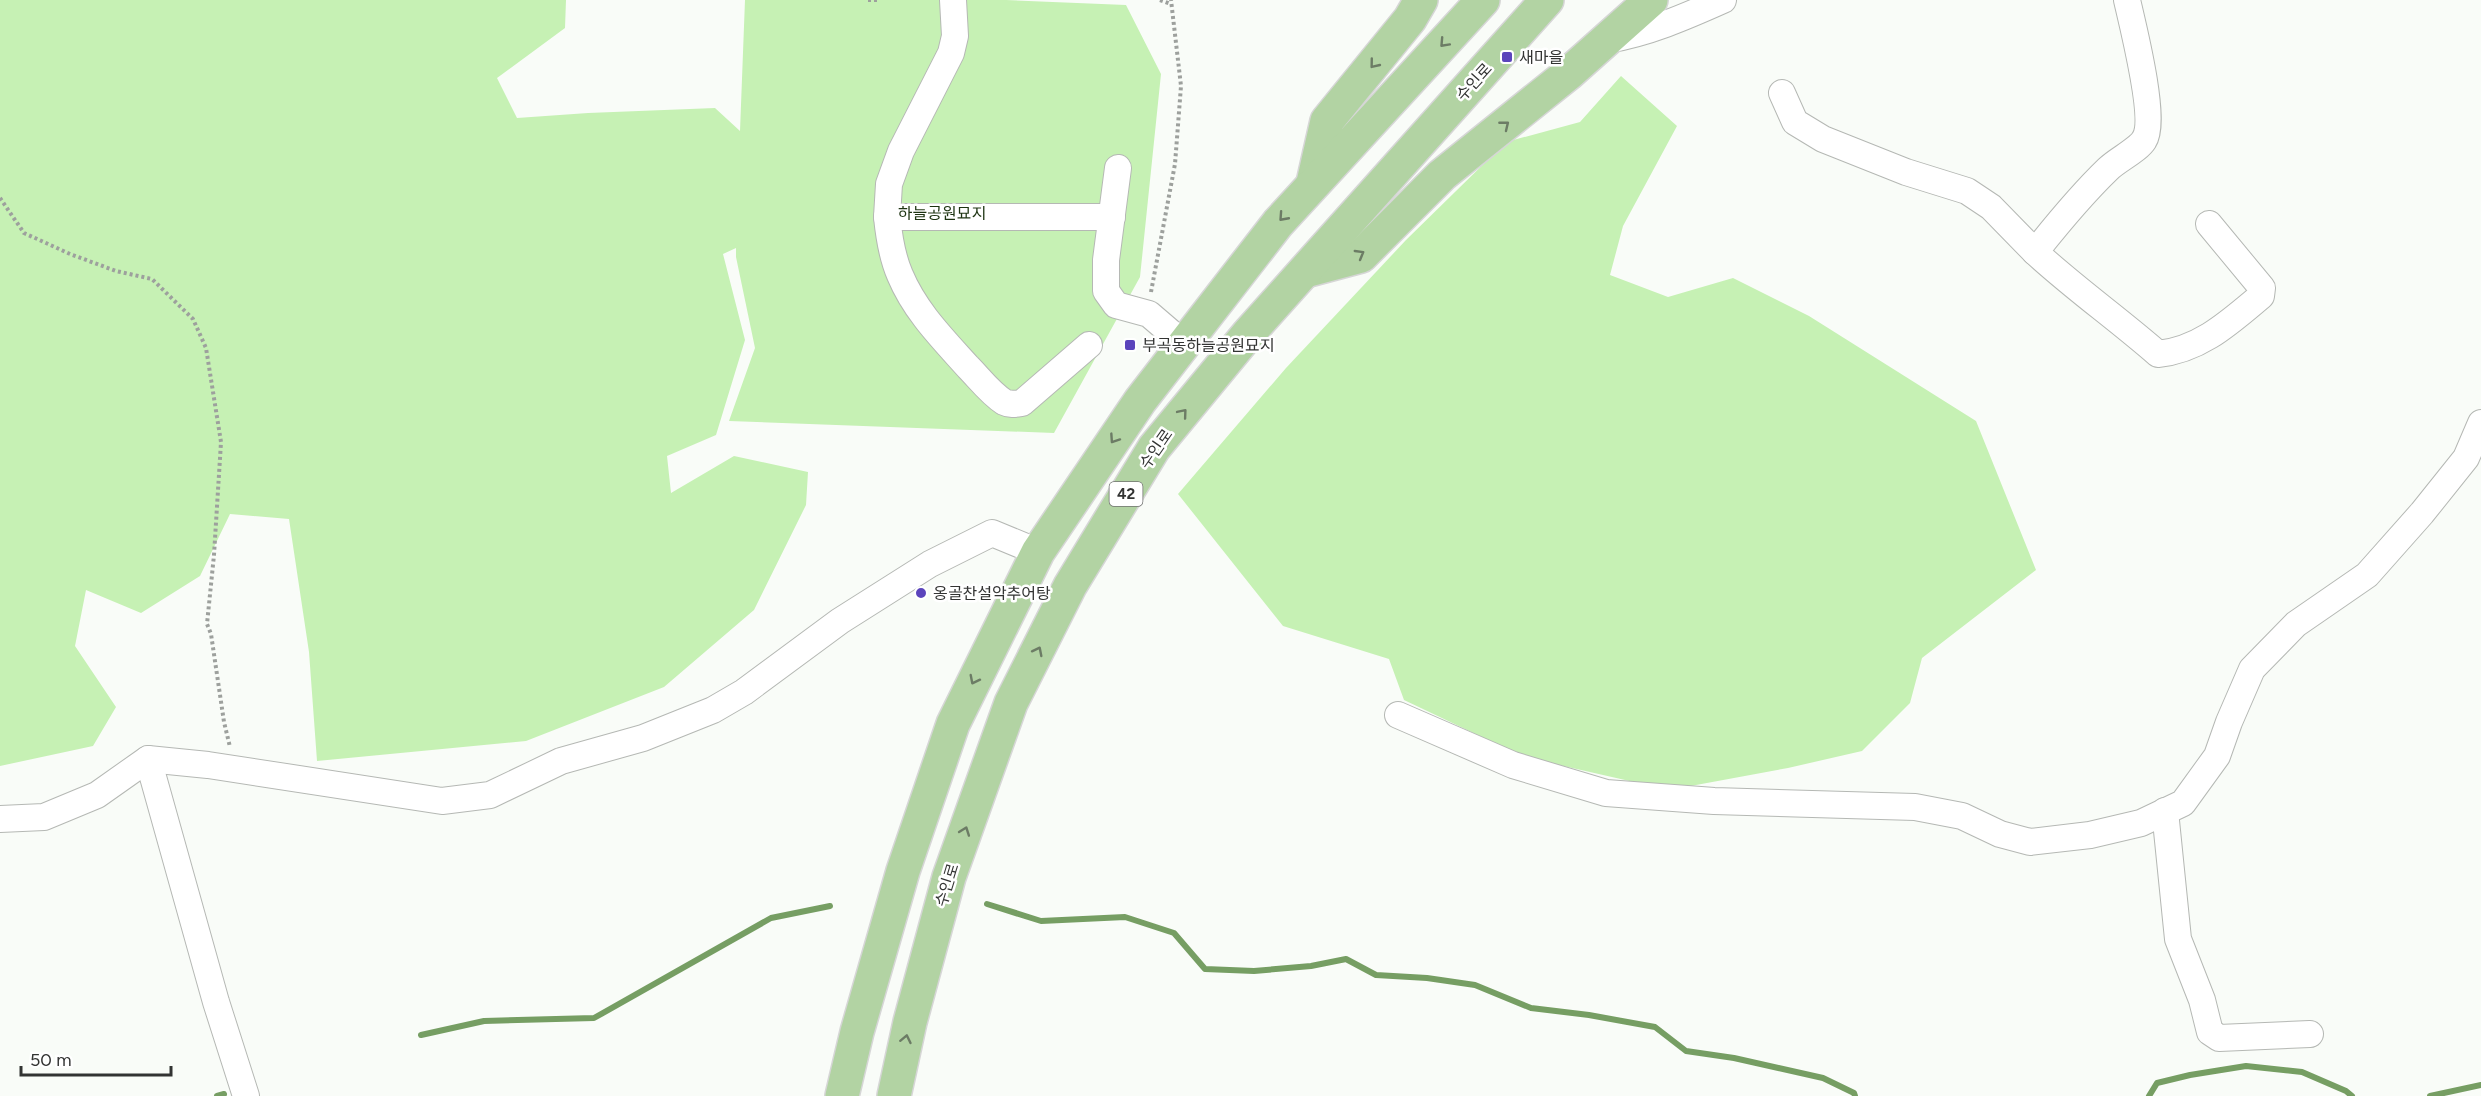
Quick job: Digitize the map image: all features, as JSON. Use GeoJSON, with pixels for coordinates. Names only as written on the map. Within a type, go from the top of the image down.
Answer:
{"type":"FeatureCollection","features":[{"type":"Feature","properties":{"kind":"main road"},"geometry":{"type":"LineString","coordinates":[[1312,186],[1327,121],[1410,19],[1421,0]]}},
{"type":"Feature","properties":{"kind":"main road","name":"42"},"geometry":{"type":"LineString","coordinates":[[842,1096],[857,1032],[903,871],[953,724],[1038,552],[1140,401],[1278,223],[1483,0]]}},
{"type":"Feature","properties":{"kind":"main road","name":"수인로"},"geometry":{"type":"LineString","coordinates":[[894,1096],[910,1022],[949,876],[1011,703],[1070,586],[1154,448],[1248,334],[1547,0]]}},
{"type":"Feature","properties":{"kind":"main road"},"geometry":{"type":"LineString","coordinates":[[1305,271],[1361,256],[1442,176],[1568,74],[1652,0]]}},
{"type":"Feature","properties":{"kind":"street"},"geometry":{"type":"LineString","coordinates":[[953,0],[955,36],[951,53],[901,151],[889,184],[887,217],[891,249],[899,274],[912,301],[932,327],[983,383],[1005,402],[1014,405],[1022,403],[1089,345]]}},
{"type":"Feature","properties":{"kind":"street"},"geometry":{"type":"LineString","coordinates":[[1607,40],[1634,36],[1723,0]]}},
{"type":"Feature","properties":{"kind":"street"},"geometry":{"type":"LineString","coordinates":[[2035,252],[2081,195],[2111,166],[2144,140],[2148,123],[2145,89],[2127,0]]}},
{"type":"Feature","properties":{"kind":"street"},"geometry":{"type":"LineString","coordinates":[[1782,93],[1795,122],[1833,143],[1906,172],[1967,191],[1991,207],[2063,279],[2109,312],[2158,354],[2178,352],[2224,328],[2261,296],[2262,288],[2209,224]]}},
{"type":"Feature","properties":{"kind":"street"},"geometry":{"type":"LineString","coordinates":[[1118,168],[1106,261],[1106,291],[1116,305],[1149,314],[1184,344]]}},
{"type":"Feature","properties":{"kind":"street"},"geometry":{"type":"LineString","coordinates":[[887,217],[1112,216]]}},
{"type":"Feature","properties":{"kind":"street"},"geometry":{"type":"LineString","coordinates":[[1398,716],[1513,765],[1606,793],[1714,801],[1915,807],[1962,816],[2000,834],[2030,842],[2091,835],[2141,823],[2183,803],[2217,756],[2252,669],[2296,624],[2367,575],[2422,513],[2466,458],[2481,423]]}},
{"type":"Feature","properties":{"kind":"street"},"geometry":{"type":"LineString","coordinates":[[0,819],[44,817],[97,795],[148,759],[442,801],[490,795],[561,761],[643,738],[713,710],[744,692],[840,621],[930,564],[992,533],[1038,552]]}},
{"type":"Feature","properties":{"kind":"street"},"geometry":{"type":"LineString","coordinates":[[148,759],[216,1002],[246,1096]]}},
{"type":"Feature","properties":{"kind":"street"},"geometry":{"type":"LineString","coordinates":[[2165,811],[2178,939],[2202,1000],[2210,1032],[2219,1038],[2310,1034]]}},
{"type":"Feature","properties":{"kind":"path"},"geometry":{"type":"LineString","coordinates":[[868,0],[879,0]]}},
{"type":"Feature","properties":{"kind":"path"},"geometry":{"type":"LineString","coordinates":[[1149,314],[1154,273],[1175,164],[1181,86],[1170,1],[1160,0]]}},
{"type":"Feature","properties":{"kind":"path"},"geometry":{"type":"LineString","coordinates":[[0,198],[24,233],[70,254],[116,271],[152,279],[193,319],[206,348],[221,442],[215,544],[207,624],[211,634],[224,722],[236,770]]}},
{"type":"Feature","properties":{"kind":"green space","name":"하늘공원묘지"},"geometry":{"type":"Polygon","coordinates":[[[0,0],[566,0],[565,28],[497,78],[517,118],[715,108],[740,131],[745,0],[1006,0],[1126,5],[1161,74],[1140,277],[1054,433],[729,421],[755,348],[736,248],[723,254],[745,340],[716,435],[667,456],[671,493],[734,456],[808,472],[806,505],[754,610],[664,687],[526,741],[317,761],[309,652],[289,519],[230,514],[200,576],[141,613],[86,590],[75,646],[116,707],[93,746],[0,766],[0,0]]]}},
{"type":"Feature","properties":{"kind":"green space"},"geometry":{"type":"Polygon","coordinates":[[[1621,76],[1677,126],[1623,226],[1610,275],[1668,297],[1733,278],[1809,316],[1976,421],[2036,570],[1922,658],[1910,703],[1862,751],[1788,768],[1669,790],[1524,757],[1404,700],[1389,659],[1283,626],[1178,494],[1286,368],[1406,240],[1506,142],[1580,122],[1621,76]]]}},
{"type":"Feature","properties":{"kind":"waterway"},"geometry":{"type":"LineString","coordinates":[[987,904],[1041,921],[1125,917],[1174,933],[1205,969],[1254,971],[1311,966],[1346,959],[1376,975],[1427,978],[1475,985],[1531,1008],[1589,1015],[1655,1027],[1686,1051],[1734,1058],[1823,1078],[1854,1093],[1855,1096]]}},
{"type":"Feature","properties":{"kind":"waterway"},"geometry":{"type":"LineString","coordinates":[[421,1035],[484,1021],[594,1018],[771,918],[830,906]]}},
{"type":"Feature","properties":{"kind":"waterway"},"geometry":{"type":"LineString","coordinates":[[2149,1096],[2157,1083],[2246,1066],[2302,1072],[2346,1091],[2352,1096]]}},
{"type":"Feature","properties":{"kind":"waterway"},"geometry":{"type":"LineString","coordinates":[[2430,1096],[2481,1085]]}},
{"type":"Feature","properties":{"kind":"waterway"},"geometry":{"type":"LineString","coordinates":[[217,1096],[224,1094]]}},
{"type":"Feature","properties":{"kind":"place","name":"새마을"},"geometry":{"type":"Point","coordinates":[1507,57]}},
{"type":"Feature","properties":{"kind":"place","name":"부곡동하늘공원묘지"},"geometry":{"type":"Point","coordinates":[1130,345]}},
{"type":"Feature","properties":{"kind":"place","name":"옹골찬설악추어탕"},"geometry":{"type":"Point","coordinates":[921,593]}}]}
